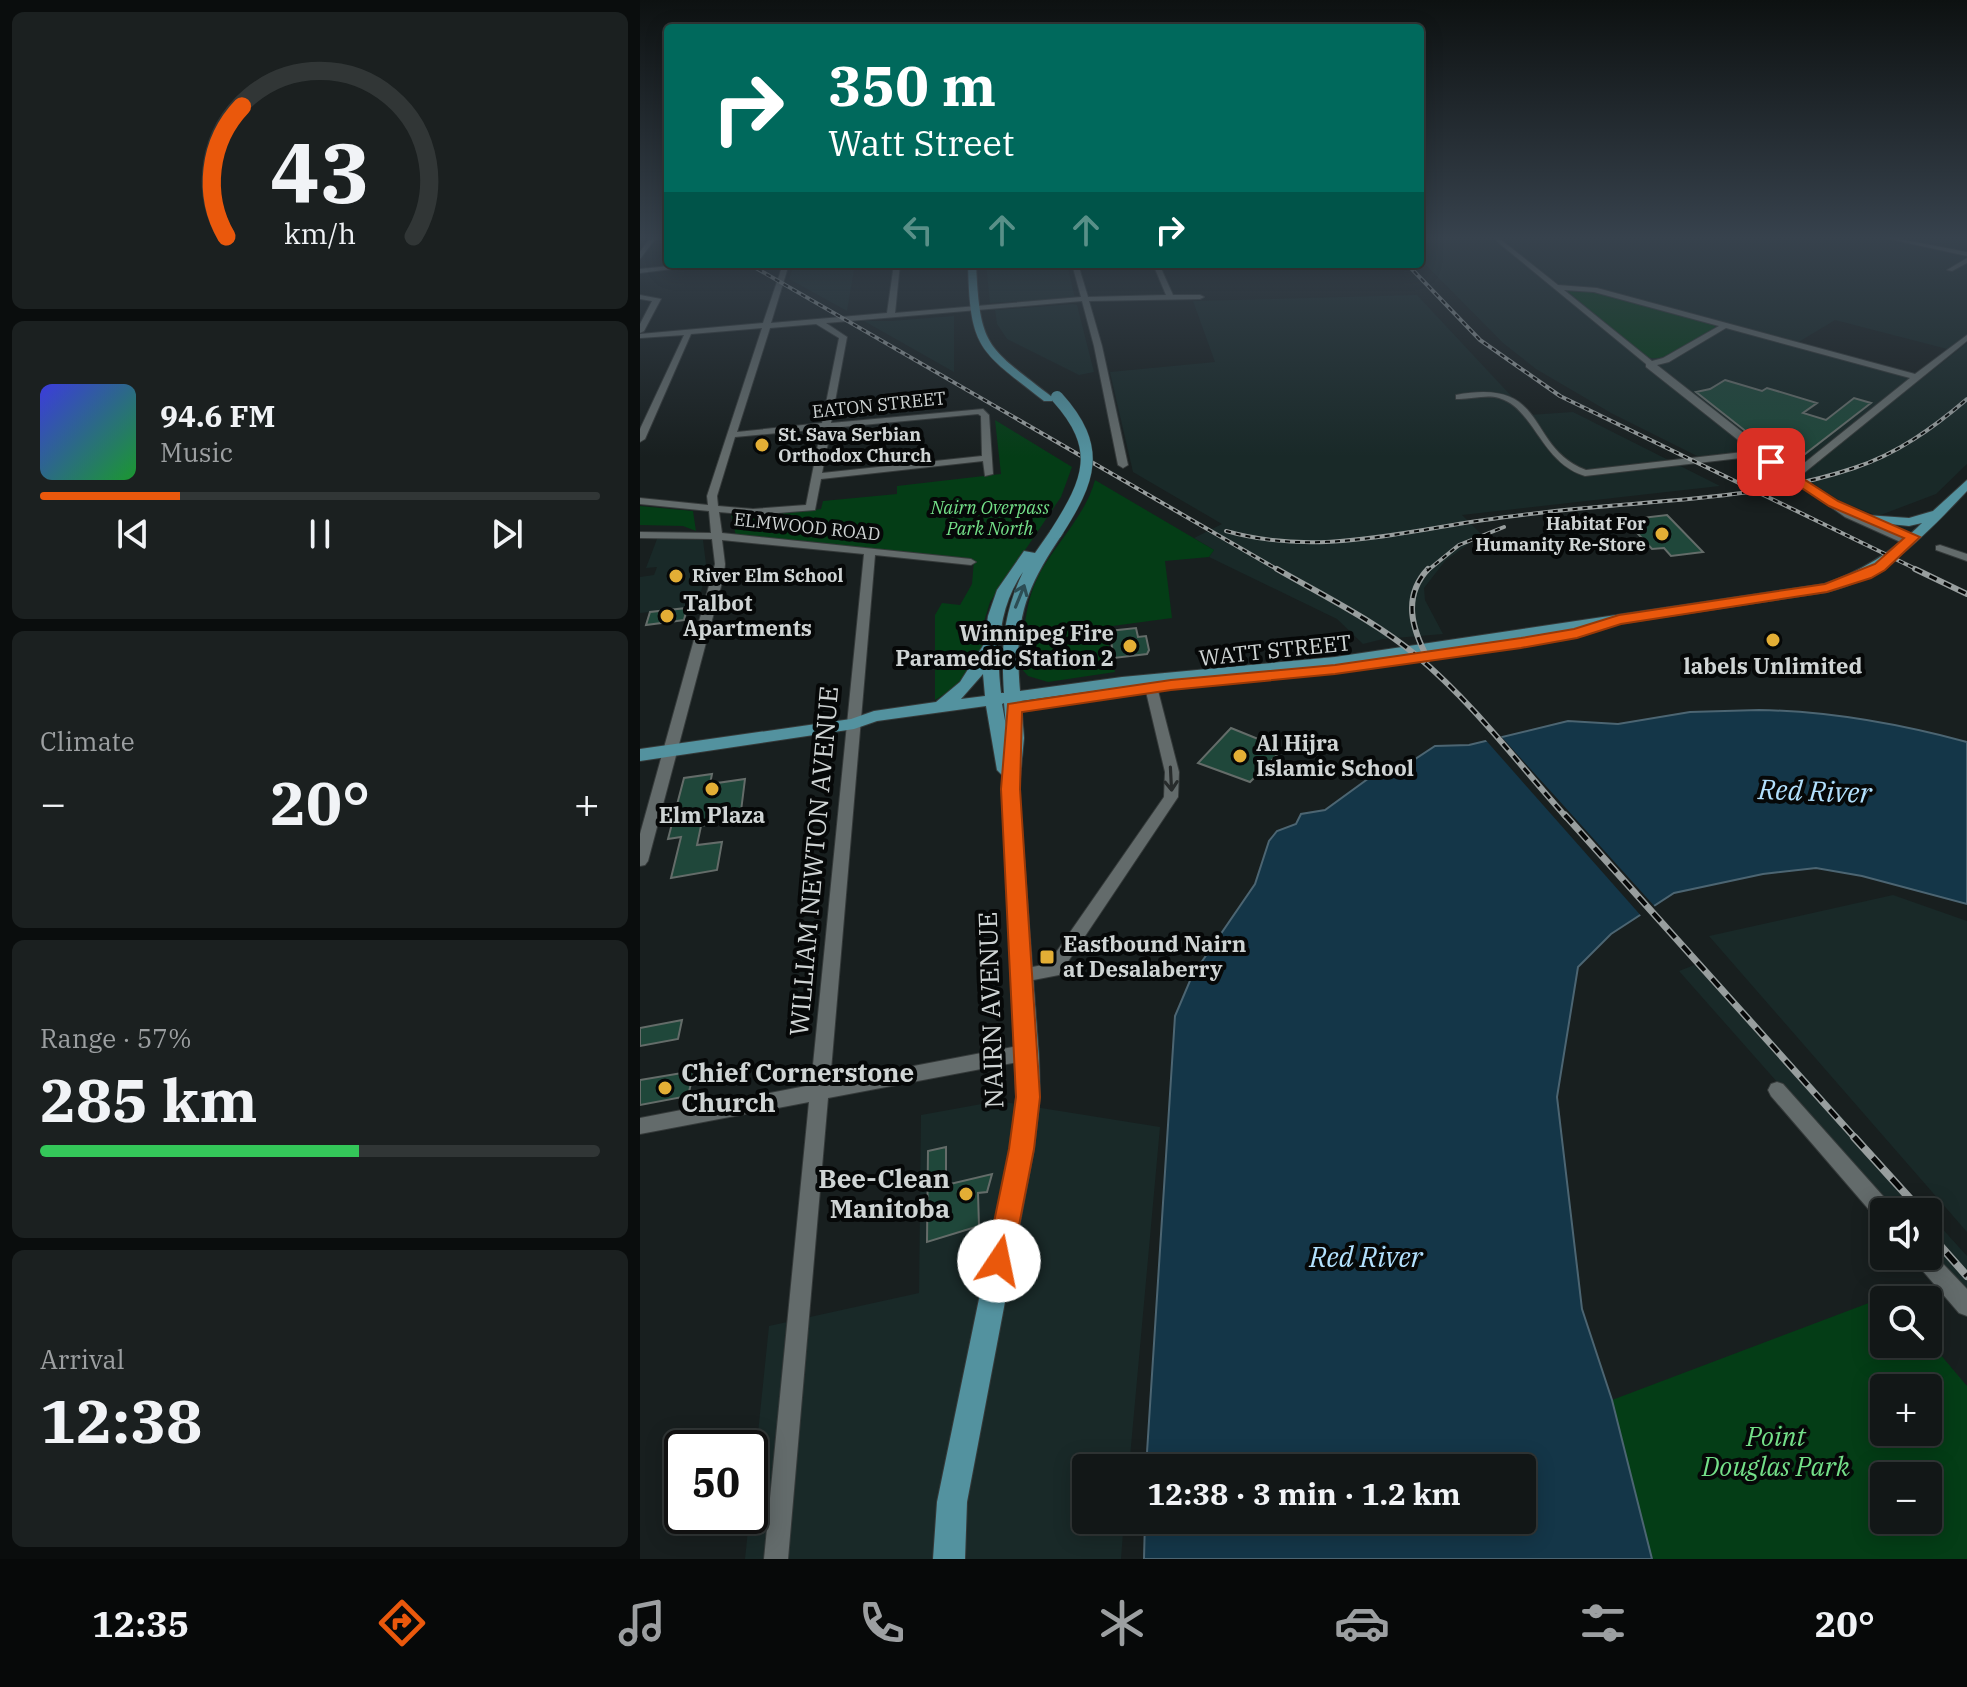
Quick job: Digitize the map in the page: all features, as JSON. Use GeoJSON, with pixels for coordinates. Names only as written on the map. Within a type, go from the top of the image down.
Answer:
{"type":"FeatureCollection","features":[{"type":"Feature","properties":{"kind":"main road","name":"NAIRN AVENUE"},"geometry":{"type":"LineString","coordinates":[[981,312],[997,346],[1053,398],[1070,423],[1079,456],[1074,484],[1017,601],[1004,704]]}},
{"type":"Feature","properties":{"kind":"main road","name":"WATT STREET"},"geometry":{"type":"LineString","coordinates":[[640,755],[854,724],[874,716],[930,708],[1004,704],[1064,690],[1335,670],[1412,655],[1577,633],[1619,620],[1827,588],[1865,575],[1888,561],[1964,490]]}},
{"type":"Feature","properties":{"kind":"main road"},"geometry":{"type":"LineString","coordinates":[[1871,518],[1909,522],[1936,515]]}},
{"type":"Feature","properties":{"kind":"main road","name":"NAIRN AVENUE"},"geometry":{"type":"LineString","coordinates":[[949,1559],[952,1502],[1022,1149],[1028,1097],[1028,1052],[1004,704],[991,645],[1006,587],[1050,533]]}},
{"type":"Feature","properties":{"kind":"main road"},"geometry":{"type":"LineString","coordinates":[[930,708],[959,694],[969,685],[977,676],[991,645]]}},
{"type":"Feature","properties":{"kind":"main road"},"geometry":{"type":"LineString","coordinates":[[1010,666],[1021,682],[1038,688],[1064,690]]}},
{"type":"Feature","properties":{"kind":"main road","name":"WATT STREET"},"geometry":{"type":"LineString","coordinates":[[854,724],[874,727],[1150,683]]}},
{"type":"Feature","properties":{"kind":"street"},"geometry":{"type":"LineString","coordinates":[[649,312],[640,333],[939,312]]}},
{"type":"Feature","properties":{"kind":"street"},"geometry":{"type":"LineString","coordinates":[[640,861],[718,575],[712,496],[771,312]]}},
{"type":"Feature","properties":{"kind":"street"},"geometry":{"type":"LineString","coordinates":[[1088,312],[1123,465]]}},
{"type":"Feature","properties":{"kind":"street"},"geometry":{"type":"LineString","coordinates":[[1585,312],[1793,477],[1860,521],[1911,539]]}},
{"type":"Feature","properties":{"kind":"street"},"geometry":{"type":"LineString","coordinates":[[1676,312],[1915,377]]}},
{"type":"Feature","properties":{"kind":"street"},"geometry":{"type":"LineString","coordinates":[[640,501],[761,512],[811,508],[843,337],[818,321]]}},
{"type":"Feature","properties":{"kind":"street"},"geometry":{"type":"LineString","coordinates":[[1649,365],[1666,360],[1726,325]]}},
{"type":"Feature","properties":{"kind":"street"},"geometry":{"type":"LineString","coordinates":[[640,439],[688,335],[686,332]]}},
{"type":"Feature","properties":{"kind":"street"},"geometry":{"type":"LineString","coordinates":[[1793,477],[1967,337]]}},
{"type":"Feature","properties":{"kind":"street"},"geometry":{"type":"LineString","coordinates":[[1459,397],[1482,394],[1509,399],[1574,471],[1606,471],[1759,453]]}},
{"type":"Feature","properties":{"kind":"street","name":"EATON STREET"},"geometry":{"type":"LineString","coordinates":[[731,435],[981,412],[985,415],[987,458]]}},
{"type":"Feature","properties":{"kind":"street"},"geometry":{"type":"LineString","coordinates":[[818,476],[987,458],[988,474]]}},
{"type":"Feature","properties":{"kind":"street"},"geometry":{"type":"LineString","coordinates":[[1834,504],[1871,518],[1911,539]]}},
{"type":"Feature","properties":{"kind":"street","name":"ELMWOOD ROAD"},"geometry":{"type":"LineString","coordinates":[[640,535],[716,536],[971,562]]}},
{"type":"Feature","properties":{"kind":"street"},"geometry":{"type":"LineString","coordinates":[[1940,548],[1967,558]]}},
{"type":"Feature","properties":{"kind":"street","name":"WILLIAM NEWTON AVENUE"},"geometry":{"type":"LineString","coordinates":[[776,1559],[870,551]]}},
{"type":"Feature","properties":{"kind":"street"},"geometry":{"type":"LineString","coordinates":[[1023,975],[1053,970],[1171,797],[1172,772],[1150,683]]}},
{"type":"Feature","properties":{"kind":"street"},"geometry":{"type":"LineString","coordinates":[[640,1126],[1028,1052]]}},
{"type":"Feature","properties":{"kind":"street"},"geometry":{"type":"LineString","coordinates":[[1777,1090],[1872,1198]]}},
{"type":"Feature","properties":{"kind":"street"},"geometry":{"type":"LineString","coordinates":[[1936,1270],[1967,1305]]}},
{"type":"Feature","properties":{"kind":"shaded area"},"geometry":{"type":"Polygon","coordinates":[[[995,312],[1079,312],[1094,372],[1079,375],[1007,339],[997,324],[995,312]]]}},
{"type":"Feature","properties":{"kind":"shaded area"},"geometry":{"type":"Polygon","coordinates":[[[1197,312],[1433,312],[1529,415],[1573,412],[1720,486],[1462,515],[1484,537],[1471,542],[1445,561],[1424,588],[1425,600],[1443,634],[1383,639],[1363,644],[1337,619],[1209,557],[1214,550],[1194,538],[1222,524],[1133,472],[1110,372],[1215,362],[1197,312]]]}},
{"type":"Feature","properties":{"kind":"shaded area"},"geometry":{"type":"Polygon","coordinates":[[[1472,312],[1967,312],[1967,337],[1951,350],[1835,320],[1797,343],[1915,377],[1793,477],[1760,452],[1701,458],[1611,413],[1536,369],[1503,343],[1472,312]]]}},
{"type":"Feature","properties":{"kind":"shaded area"},"geometry":{"type":"Polygon","coordinates":[[[954,316],[954,372],[864,321],[891,321],[954,316]]]}},
{"type":"Feature","properties":{"kind":"shaded area"},"geometry":{"type":"Polygon","coordinates":[[[1967,343],[1967,464],[1936,494],[1878,516],[1840,501],[1800,475],[1967,343]]]}},
{"type":"Feature","properties":{"kind":"shaded area","name":"River Elm School"},"geometry":{"type":"Polygon","coordinates":[[[657,539],[703,540],[707,572],[696,607],[640,613],[640,577],[654,575],[657,567],[646,568],[657,539]]]}},
{"type":"Feature","properties":{"kind":"shaded area"},"geometry":{"type":"Polygon","coordinates":[[[1893,895],[1967,921],[1967,1232],[1942,1203],[1942,1198],[1937,1198],[1709,936],[1893,895]]]}},
{"type":"Feature","properties":{"kind":"shaded area"},"geometry":{"type":"Polygon","coordinates":[[[1702,962],[1914,1198],[1880,1198],[1679,971],[1702,962]]]}},
{"type":"Feature","properties":{"kind":"shaded area"},"geometry":{"type":"Polygon","coordinates":[[[998,1101],[1160,1127],[1130,1454],[1072,1454],[1072,1534],[1123,1534],[1121,1559],[745,1559],[748,1534],[768,1534],[768,1430],[758,1430],[769,1326],[919,1293],[921,1115],[998,1101]]]}},
{"type":"Feature","properties":{"kind":"shaded area"},"geometry":{"type":"Polygon","coordinates":[[[1942,1228],[1967,1256],[1967,1297],[1942,1269],[1942,1228]]]}},
{"type":"Feature","properties":{"kind":"green space"},"geometry":{"type":"Polygon","coordinates":[[[1592,312],[1670,312],[1713,323],[1716,328],[1673,354],[1646,357],[1592,312]]]}},
{"type":"Feature","properties":{"kind":"green space","name":"Nairn Overpass Park North"},"geometry":{"type":"Polygon","coordinates":[[[995,420],[1072,467],[1061,497],[990,602],[983,625],[982,648],[958,686],[935,700],[935,615],[942,603],[960,605],[972,584],[974,560],[736,536],[731,515],[760,516],[821,509],[823,501],[897,494],[897,486],[1001,474],[995,420]]]}},
{"type":"Feature","properties":{"kind":"green space"},"geometry":{"type":"Polygon","coordinates":[[[1095,480],[1214,550],[1209,557],[1165,561],[1172,618],[1105,627],[1115,672],[1048,682],[1028,676],[1021,668],[1028,606],[1035,582],[1078,516],[1095,480]]]}},
{"type":"Feature","properties":{"kind":"green space"},"geometry":{"type":"Polygon","coordinates":[[[640,506],[693,511],[696,531],[683,526],[640,525],[640,506]]]}},
{"type":"Feature","properties":{"kind":"green space","name":"Point Douglas Park"},"geometry":{"type":"Polygon","coordinates":[[[1870,1303],[1870,1358],[1942,1357],[1967,1386],[1967,1559],[1652,1559],[1612,1400],[1870,1303]]]}},
{"type":"Feature","properties":{"kind":"water","name":"Red River"},"geometry":{"type":"Polygon","coordinates":[[[1759,710],[1812,713],[1864,720],[1967,742],[1967,904],[1862,876],[1816,868],[1763,874],[1674,893],[1611,934],[1578,967],[1557,1097],[1582,1309],[1612,1400],[1652,1559],[1144,1559],[1145,1534],[1536,1534],[1536,1454],[1147,1454],[1175,1016],[1192,976],[1255,884],[1269,841],[1277,831],[1296,824],[1301,814],[1325,810],[1376,773],[1397,771],[1435,746],[1469,745],[1568,721],[1618,724],[1690,712],[1759,710]]]}},
{"type":"Feature","properties":{"kind":"pier"},"geometry":{"type":"Polygon","coordinates":[[[1498,733],[1657,909],[1643,918],[1483,737],[1498,733]]]}},
{"type":"Feature","properties":{"kind":"building"},"geometry":{"type":"Polygon","coordinates":[[[1725,380],[1762,391],[1767,388],[1817,403],[1803,413],[1826,420],[1854,398],[1871,403],[1805,454],[1793,458],[1753,437],[1696,392],[1710,389],[1725,380]]]}},
{"type":"Feature","properties":{"kind":"building","name":"Habitat For Humanity Re-Store"},"geometry":{"type":"Polygon","coordinates":[[[1667,515],[1703,552],[1671,556],[1664,548],[1652,549],[1625,520],[1667,515]]]}},
{"type":"Feature","properties":{"kind":"building","name":"Talbot Apartments"},"geometry":{"type":"Polygon","coordinates":[[[687,608],[684,620],[646,625],[650,612],[687,608]]]}},
{"type":"Feature","properties":{"kind":"building","name":"Winnipeg Fire Paramedic Station 2"},"geometry":{"type":"Polygon","coordinates":[[[1136,628],[1138,637],[1146,636],[1147,654],[1114,658],[1109,631],[1136,628]]]}},
{"type":"Feature","properties":{"kind":"building","name":"Al Hijra Islamic School"},"geometry":{"type":"Polygon","coordinates":[[[1231,728],[1283,749],[1250,782],[1198,763],[1231,728]]]}},
{"type":"Feature","properties":{"kind":"building"},"geometry":{"type":"Polygon","coordinates":[[[712,774],[710,784],[745,779],[740,819],[701,826],[697,845],[722,842],[717,870],[671,878],[681,837],[668,839],[684,778],[712,774]]]}},
{"type":"Feature","properties":{"kind":"building"},"geometry":{"type":"Polygon","coordinates":[[[682,1020],[678,1039],[640,1046],[640,1028],[682,1020]]]}},
{"type":"Feature","properties":{"kind":"building","name":"Chief Cornerstone Church"},"geometry":{"type":"Polygon","coordinates":[[[694,1071],[688,1096],[640,1105],[640,1080],[694,1071]]]}},
{"type":"Feature","properties":{"kind":"building","name":"Bee-Clean Manitoba"},"geometry":{"type":"Polygon","coordinates":[[[946,1147],[946,1185],[992,1174],[987,1192],[978,1193],[979,1226],[927,1242],[928,1151],[946,1147]]]}},
{"type":"Feature","properties":{"kind":"railway"},"geometry":{"type":"LineString","coordinates":[[832,312],[1280,571]]}},
{"type":"Feature","properties":{"kind":"railway"},"geometry":{"type":"LineString","coordinates":[[1453,312],[1480,340],[1560,396],[1756,491]]}},
{"type":"Feature","properties":{"kind":"railway"},"geometry":{"type":"LineString","coordinates":[[1756,491],[1818,479],[1885,455],[1928,430],[1967,399]]}},
{"type":"Feature","properties":{"kind":"railway"},"geometry":{"type":"LineString","coordinates":[[1226,531],[1283,541],[1340,541],[1530,514],[1756,491]]}},
{"type":"Feature","properties":{"kind":"railway"},"geometry":{"type":"LineString","coordinates":[[1756,491],[1920,571]]}},
{"type":"Feature","properties":{"kind":"railway"},"geometry":{"type":"LineString","coordinates":[[1427,571],[1459,545],[1504,527]]}},
{"type":"Feature","properties":{"kind":"railway"},"geometry":{"type":"LineString","coordinates":[[1277,569],[1367,620],[1417,656],[1476,713],[1566,817]]}},
{"type":"Feature","properties":{"kind":"railway"},"geometry":{"type":"LineString","coordinates":[[1428,569],[1415,591],[1412,613],[1428,659]]}},
{"type":"Feature","properties":{"kind":"railway"},"geometry":{"type":"LineString","coordinates":[[1915,569],[1967,594]]}},
{"type":"Feature","properties":{"kind":"railway"},"geometry":{"type":"LineString","coordinates":[[1565,815],[1856,1139]]}},
{"type":"Feature","properties":{"kind":"railway"},"geometry":{"type":"LineString","coordinates":[[1854,1137],[1909,1198]]}},
{"type":"Feature","properties":{"kind":"railway"},"geometry":{"type":"LineString","coordinates":[[1942,1248],[1967,1276]]}},
{"type":"Feature","properties":{"kind":"place","name":"St. Sava Serbian Orthodox Church"},"geometry":{"type":"Point","coordinates":[762,445]}},
{"type":"Feature","properties":{"kind":"place","name":"Habitat For Humanity Re-Store"},"geometry":{"type":"Point","coordinates":[1662,534]}},
{"type":"Feature","properties":{"kind":"place","name":"River Elm School"},"geometry":{"type":"Point","coordinates":[676,576]}},
{"type":"Feature","properties":{"kind":"place","name":"Talbot Apartments"},"geometry":{"type":"Point","coordinates":[667,616]}},
{"type":"Feature","properties":{"kind":"place","name":"labels Unlimited"},"geometry":{"type":"Point","coordinates":[1773,640]}},
{"type":"Feature","properties":{"kind":"place","name":"Winnipeg Fire Paramedic Station 2"},"geometry":{"type":"Point","coordinates":[1130,646]}},
{"type":"Feature","properties":{"kind":"place","name":"Al Hijra Islamic School"},"geometry":{"type":"Point","coordinates":[1240,756]}},
{"type":"Feature","properties":{"kind":"place","name":"Elm Plaza"},"geometry":{"type":"Point","coordinates":[712,789]}},
{"type":"Feature","properties":{"kind":"place","name":"Eastbound Nairn at Desalaberry"},"geometry":{"type":"Point","coordinates":[1047,957]}},
{"type":"Feature","properties":{"kind":"place","name":"Chief Cornerstone Church"},"geometry":{"type":"Point","coordinates":[665,1088]}},
{"type":"Feature","properties":{"kind":"place","name":"Bee-Clean Manitoba"},"geometry":{"type":"Point","coordinates":[966,1194]}},
{"type":"Feature","properties":{"kind":"route"},"geometry":{"type":"LineString","coordinates":[[999,1261],[1022,1149],[1028,1097],[1010,789],[1015,738],[1014,708],[1195,682],[1335,670],[1521,643],[1577,633],[1619,620],[1827,588],[1880,567],[1913,537],[1834,504],[1771,462]]}}]}
